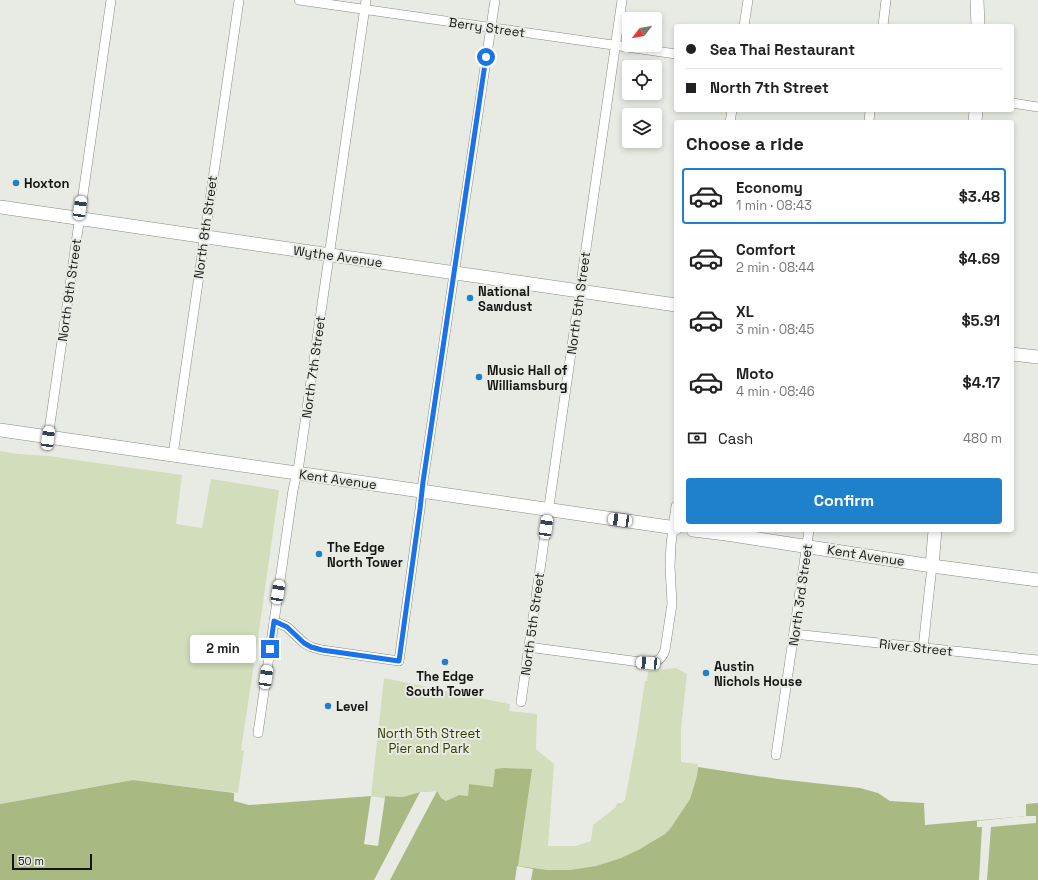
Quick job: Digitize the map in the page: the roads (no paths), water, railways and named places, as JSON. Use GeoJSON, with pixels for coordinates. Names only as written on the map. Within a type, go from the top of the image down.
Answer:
{"type":"FeatureCollection","features":[{"type":"Feature","properties":{"kind":"main road"},"geometry":{"type":"LineString","coordinates":[[977,0],[978,24]]}},
{"type":"Feature","properties":{"kind":"main road","name":"Wythe Avenue"},"geometry":{"type":"LineString","coordinates":[[0,207],[674,305]]}},
{"type":"Feature","properties":{"kind":"main road"},"geometry":{"type":"LineString","coordinates":[[1014,354],[1038,357]]}},
{"type":"Feature","properties":{"kind":"main road","name":"Kent Avenue"},"geometry":{"type":"LineString","coordinates":[[0,430],[674,528]]}},
{"type":"Feature","properties":{"kind":"main road","name":"Kent Avenue"},"geometry":{"type":"LineString","coordinates":[[710,532],[932,566],[1038,580]]}},
{"type":"Feature","properties":{"kind":"main road"},"geometry":{"type":"LineString","coordinates":[[932,566],[935,532]]}},
{"type":"Feature","properties":{"kind":"street","name":"North 9th Street"},"geometry":{"type":"LineString","coordinates":[[48,438],[111,0]]}},
{"type":"Feature","properties":{"kind":"street","name":"North 8th Street"},"geometry":{"type":"LineString","coordinates":[[173,455],[239,0]]}},
{"type":"Feature","properties":{"kind":"street","name":"Berry Street"},"geometry":{"type":"LineString","coordinates":[[298,0],[674,54]]}},
{"type":"Feature","properties":{"kind":"street","name":"North 7th Street"},"geometry":{"type":"LineString","coordinates":[[258,733],[293,490],[299,464],[330,255],[366,0]]}},
{"type":"Feature","properties":{"kind":"street"},"geometry":{"type":"LineString","coordinates":[[274,621],[287,627],[304,643],[311,647],[322,650],[399,661],[422,491],[495,0]]}},
{"type":"Feature","properties":{"kind":"street","name":"North 5th Street"},"geometry":{"type":"LineString","coordinates":[[521,702],[622,0]]}},
{"type":"Feature","properties":{"kind":"street"},"geometry":{"type":"LineString","coordinates":[[744,24],[748,0]]}},
{"type":"Feature","properties":{"kind":"street"},"geometry":{"type":"LineString","coordinates":[[883,24],[886,0]]}},
{"type":"Feature","properties":{"kind":"street"},"geometry":{"type":"LineString","coordinates":[[1014,103],[1038,107]]}},
{"type":"Feature","properties":{"kind":"street"},"geometry":{"type":"LineString","coordinates":[[528,647],[640,662],[652,663],[660,659],[665,652],[672,604],[670,544],[674,528]]}},
{"type":"Feature","properties":{"kind":"street","name":"North 3rd Street"},"geometry":{"type":"LineString","coordinates":[[776,755],[809,532]]}},
{"type":"Feature","properties":{"kind":"street"},"geometry":{"type":"LineString","coordinates":[[923,648],[932,566]]}},
{"type":"Feature","properties":{"kind":"street","name":"River Street"},"geometry":{"type":"LineString","coordinates":[[794,634],[1038,660]]}},
{"type":"Feature","properties":{"kind":"place","name":"Hoxton"},"geometry":{"type":"Point","coordinates":[16,183]}},
{"type":"Feature","properties":{"kind":"place","name":"National Sawdust"},"geometry":{"type":"Point","coordinates":[470,298]}},
{"type":"Feature","properties":{"kind":"place","name":"Music Hall of Williamsburg"},"geometry":{"type":"Point","coordinates":[479,377]}},
{"type":"Feature","properties":{"kind":"place","name":"The Edge North Tower"},"geometry":{"type":"Point","coordinates":[319,554]}},
{"type":"Feature","properties":{"kind":"place","name":"The Edge South Tower"},"geometry":{"type":"Point","coordinates":[445,662]}},
{"type":"Feature","properties":{"kind":"place","name":"Austin Nichols House"},"geometry":{"type":"Point","coordinates":[706,673]}},
{"type":"Feature","properties":{"kind":"place","name":"Level"},"geometry":{"type":"Point","coordinates":[328,706]}},
{"type":"Feature","properties":{"kind":"park label","name":"North 5th Street Pier and Park"},"geometry":{"type":"Point","coordinates":[429,740]}}]}
